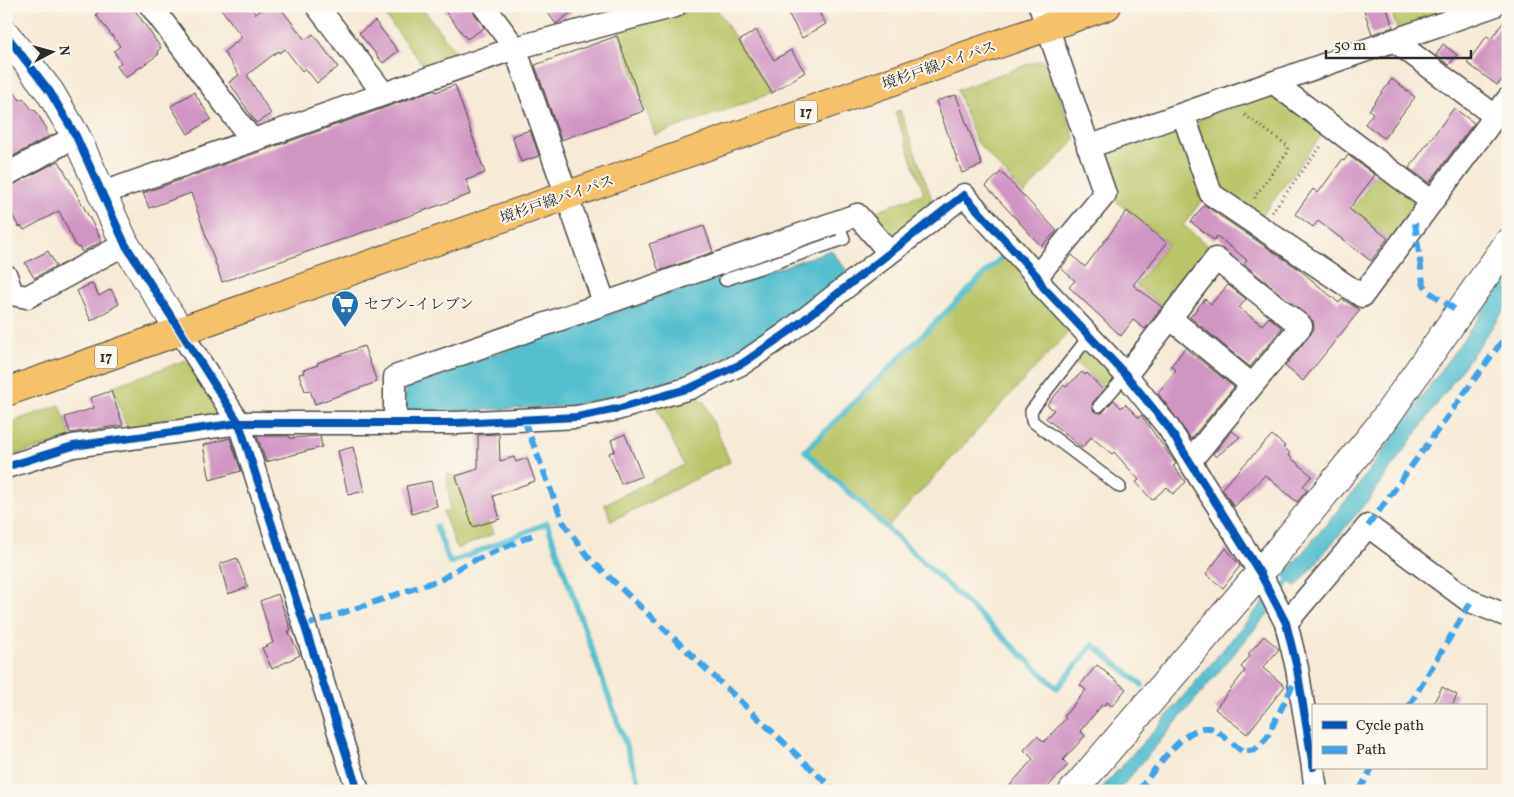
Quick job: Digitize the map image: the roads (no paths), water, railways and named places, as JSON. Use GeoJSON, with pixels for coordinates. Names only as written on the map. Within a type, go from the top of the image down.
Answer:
{"type":"FeatureCollection","features":[{"type":"Feature","properties":{"kind":"main road","name":"境杉戸線バイパス"},"geometry":{"type":"LineString","coordinates":[[6,392],[568,196],[1044,16],[1107,6]]}},
{"type":"Feature","properties":{"kind":"street"},"geometry":{"type":"LineString","coordinates":[[152,6],[252,140]]}},
{"type":"Feature","properties":{"kind":"street"},"geometry":{"type":"LineString","coordinates":[[317,6],[384,94]]}},
{"type":"Feature","properties":{"kind":"street"},"geometry":{"type":"LineString","coordinates":[[484,6],[515,48],[604,302]]}},
{"type":"Feature","properties":{"kind":"street"},"geometry":{"type":"LineString","coordinates":[[1088,147],[1493,6]]}},
{"type":"Feature","properties":{"kind":"street"},"geometry":{"type":"LineString","coordinates":[[103,192],[515,48],[660,8]]}},
{"type":"Feature","properties":{"kind":"street"},"geometry":{"type":"LineString","coordinates":[[1037,276],[1104,194],[1044,16]]}},
{"type":"Feature","properties":{"kind":"street"},"geometry":{"type":"LineString","coordinates":[[6,35],[50,92],[76,136],[126,244],[238,423],[358,791]]}},
{"type":"Feature","properties":{"kind":"street"},"geometry":{"type":"LineString","coordinates":[[1183,114],[1211,194],[1362,296],[1501,108],[1394,41]]}},
{"type":"Feature","properties":{"kind":"street"},"geometry":{"type":"LineString","coordinates":[[1274,83],[1431,201]]}},
{"type":"Feature","properties":{"kind":"street"},"geometry":{"type":"LineString","coordinates":[[6,175],[76,136]]}},
{"type":"Feature","properties":{"kind":"street"},"geometry":{"type":"LineString","coordinates":[[6,467],[73,446],[238,423],[395,424],[577,417],[617,410],[690,388],[743,363],[773,343],[964,195],[1037,276],[1043,287],[1126,375],[1168,426],[1191,460],[1262,578],[1284,619],[1297,668],[1312,761]]}},
{"type":"Feature","properties":{"kind":"street"},"geometry":{"type":"LineString","coordinates":[[395,424],[395,376],[604,302],[857,215],[889,252]]}},
{"type":"Feature","properties":{"kind":"street"},"geometry":{"type":"LineString","coordinates":[[1073,791],[1262,578],[1378,428],[1508,242]]}},
{"type":"Feature","properties":{"kind":"street"},"geometry":{"type":"LineString","coordinates":[[6,276],[12,294],[27,297],[126,244]]}},
{"type":"Feature","properties":{"kind":"street"},"geometry":{"type":"LineString","coordinates":[[1126,375],[1216,259],[1301,326],[1191,460]]}},
{"type":"Feature","properties":{"kind":"street"},"geometry":{"type":"LineString","coordinates":[[1170,318],[1252,386]]}},
{"type":"Feature","properties":{"kind":"street"},"geometry":{"type":"LineString","coordinates":[[1284,619],[1368,526],[1468,600],[1508,616]]}},
{"type":"Feature","properties":{"kind":"street"},"geometry":{"type":"LineString","coordinates":[[1313,770],[1316,791]]}},
{"type":"Feature","properties":{"kind":"lane"},"geometry":{"type":"LineString","coordinates":[[726,280],[844,239],[838,222]]}},
{"type":"Feature","properties":{"kind":"lane"},"geometry":{"type":"LineString","coordinates":[[1090,336],[1031,411],[1032,421],[1120,487]]}},
{"type":"Feature","properties":{"kind":"lane"},"geometry":{"type":"LineString","coordinates":[[1099,406],[1126,375]]}},
{"type":"Feature","properties":{"kind":"water"},"geometry":{"type":"Polygon","coordinates":[[[831,250],[848,272],[770,331],[732,354],[689,375],[646,388],[572,406],[410,413],[406,408],[405,390],[410,384],[723,274],[729,286],[831,250]]]}},
{"type":"Feature","properties":{"kind":"water"},"geometry":{"type":"Polygon","coordinates":[[[1508,277],[1508,305],[1369,499],[1296,587],[1283,576],[1354,491],[1508,277]]]}},
{"type":"Feature","properties":{"kind":"water"},"geometry":{"type":"Polygon","coordinates":[[[1265,600],[1271,610],[1118,791],[1099,791],[1160,724],[1265,600]]]}},
{"type":"Feature","properties":{"kind":"waterway"},"geometry":{"type":"LineString","coordinates":[[1004,255],[805,451],[1057,688],[1093,645],[1142,685]]}},
{"type":"Feature","properties":{"kind":"waterway"},"geometry":{"type":"LineString","coordinates":[[436,526],[450,563],[547,523],[642,791]]}},
{"type":"Feature","properties":{"kind":"waterway"},"geometry":{"type":"LineString","coordinates":[[1278,594],[1292,576]]}},
{"type":"Feature","properties":{"kind":"place","name":"セブン-イレブン"},"geometry":{"type":"Point","coordinates":[345,328]}}]}
